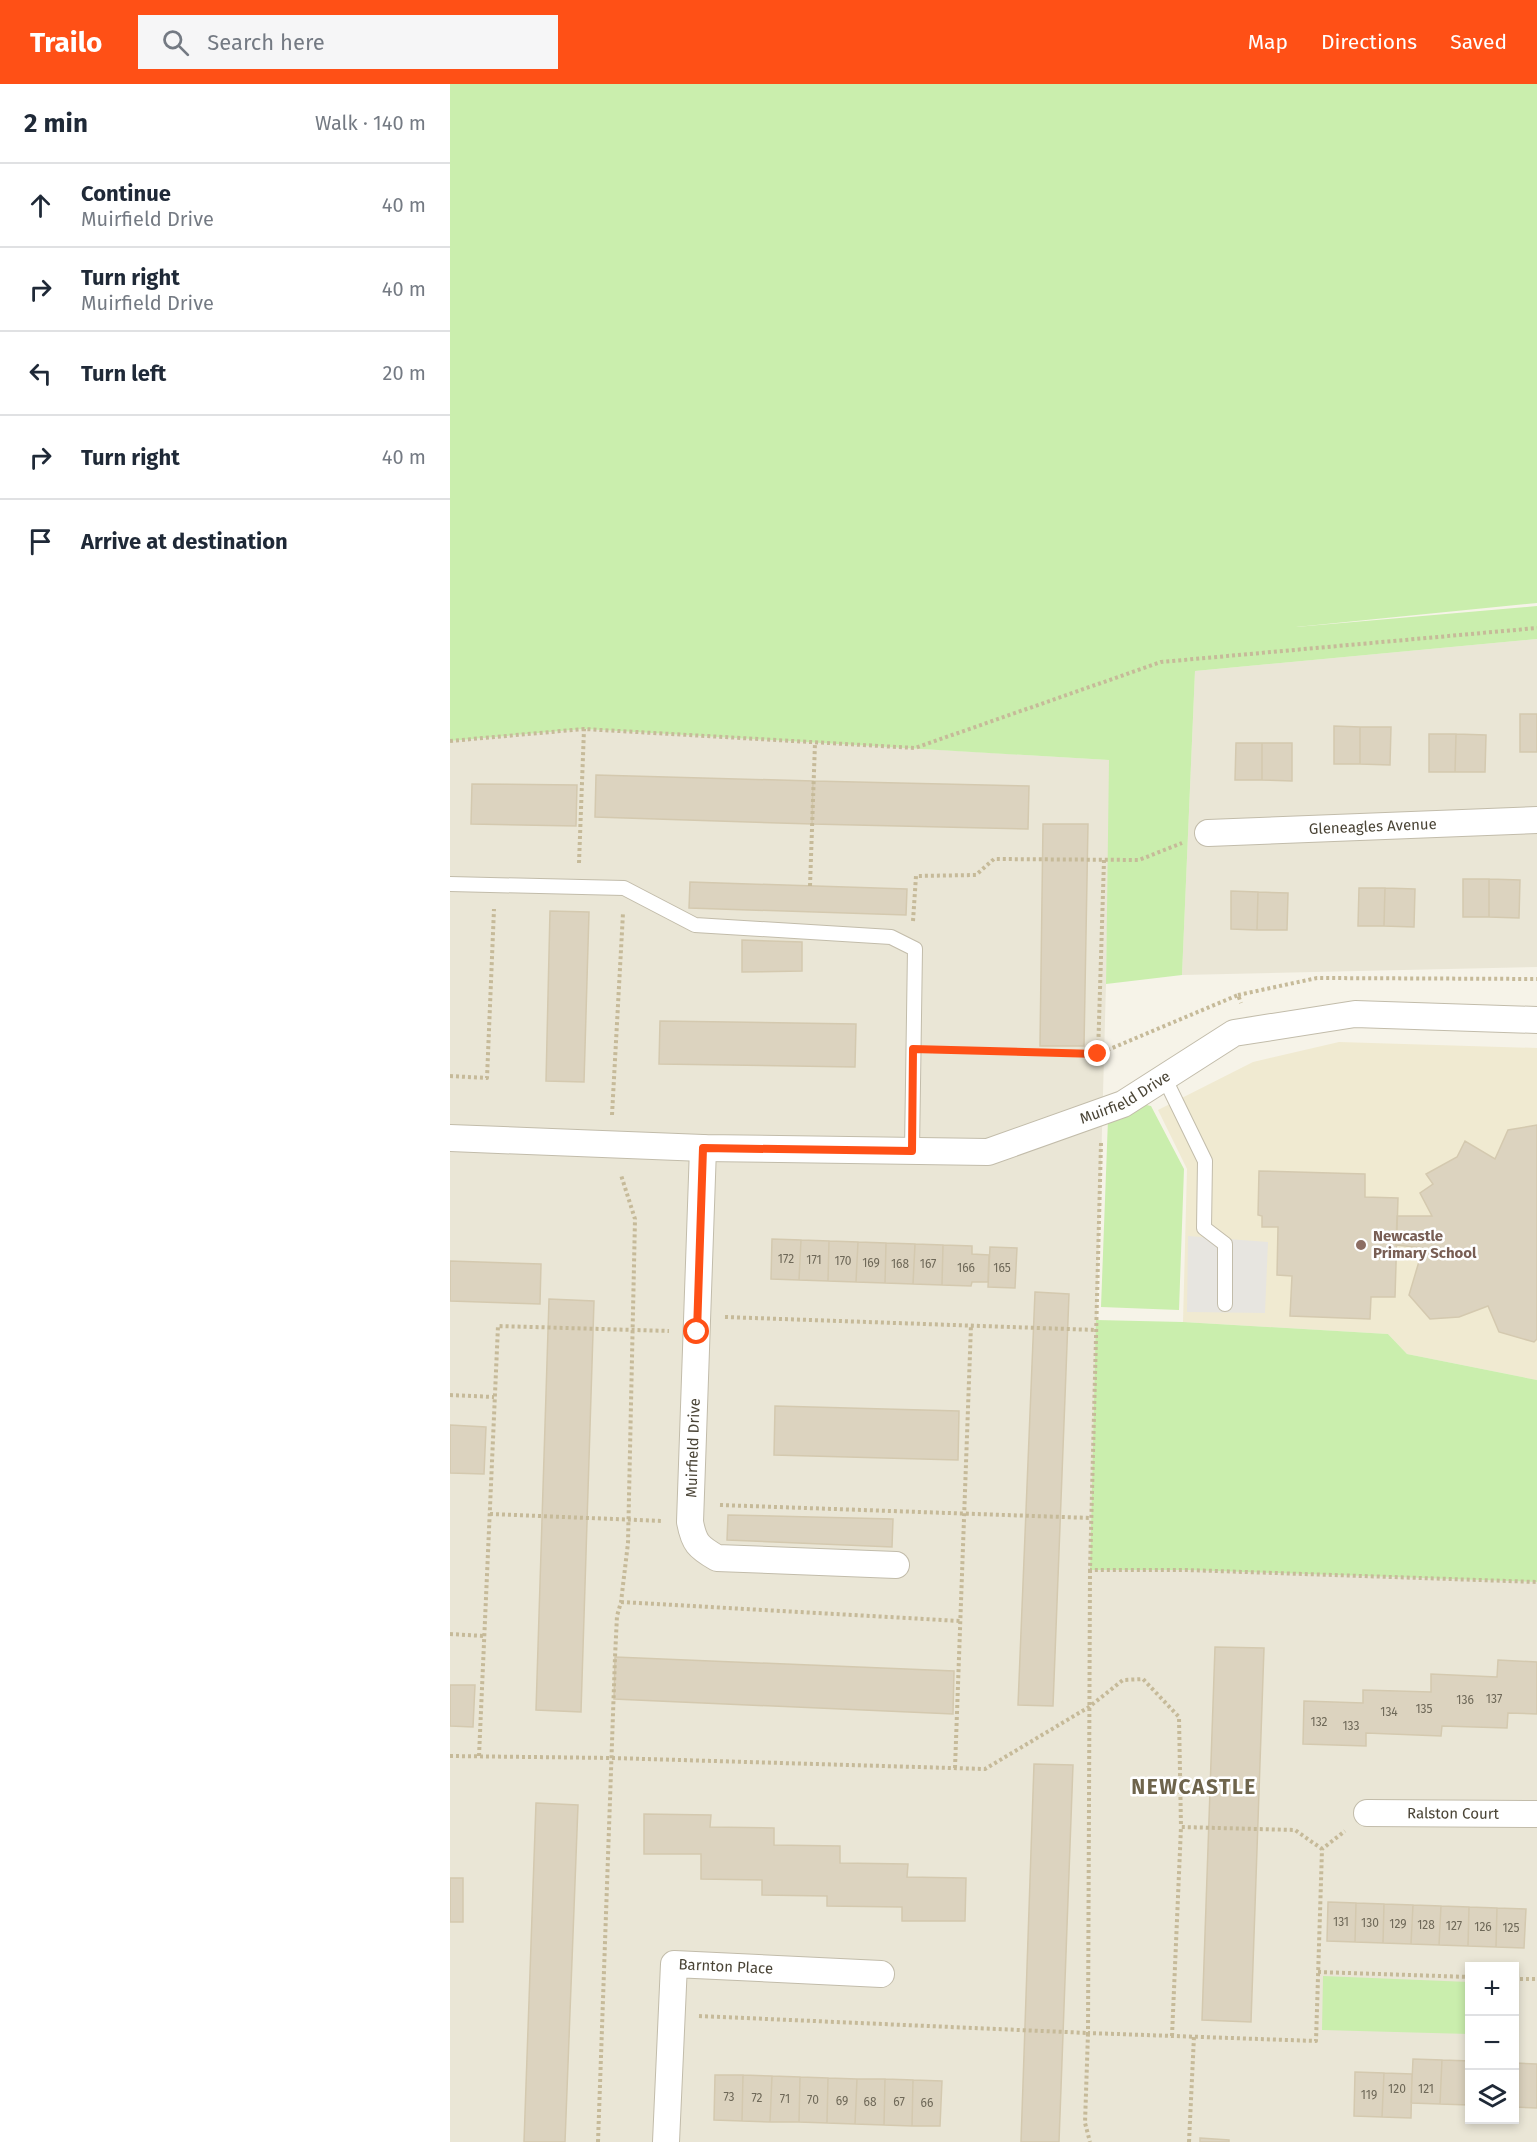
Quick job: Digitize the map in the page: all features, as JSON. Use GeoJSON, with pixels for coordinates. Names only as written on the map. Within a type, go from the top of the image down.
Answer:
{"type":"FeatureCollection","features":[{"type":"Feature","properties":{"kind":"street","name":"Gleneagles Avenue"},"geometry":{"type":"LineString","coordinates":[[1208,833],[1537,819]]}},
{"type":"Feature","properties":{"kind":"street","name":"Muirfield Drive"},"geometry":{"type":"LineString","coordinates":[[450,1138],[703,1148],[988,1152],[1123,1104],[1234,1033],[1355,1014],[1537,1020]]}},
{"type":"Feature","properties":{"kind":"street","name":"Muirfield Drive"},"geometry":{"type":"LineString","coordinates":[[703,1148],[690,1513],[693,1539],[701,1549],[717,1557],[896,1565]]}},
{"type":"Feature","properties":{"kind":"street","name":"Ralston Court"},"geometry":{"type":"LineString","coordinates":[[1367,1813],[1537,1814]]}},
{"type":"Feature","properties":{"kind":"street","name":"Barnton Place"},"geometry":{"type":"LineString","coordinates":[[666,2142],[674,1964],[881,1974]]}},
{"type":"Feature","properties":{"kind":"lane"},"geometry":{"type":"LineString","coordinates":[[450,884],[624,888],[695,925],[891,937],[915,949],[912,1151]]}},
{"type":"Feature","properties":{"kind":"lane"},"geometry":{"type":"LineString","coordinates":[[1164,1077],[1205,1161],[1204,1228],[1225,1244],[1225,1304]]}},
{"type":"Feature","properties":{"kind":"path"},"geometry":{"type":"LineString","coordinates":[[450,741],[584,729],[915,748],[1161,662],[1537,628]]}},
{"type":"Feature","properties":{"kind":"path"},"geometry":{"type":"LineString","coordinates":[[579,887],[584,729]]}},
{"type":"Feature","properties":{"kind":"path"},"geometry":{"type":"LineString","coordinates":[[810,886],[815,743]]}},
{"type":"Feature","properties":{"kind":"path"},"geometry":{"type":"LineString","coordinates":[[891,937],[913,922],[916,876],[976,875],[994,858],[1139,860],[1208,833]]}},
{"type":"Feature","properties":{"kind":"path"},"geometry":{"type":"LineString","coordinates":[[1098,1054],[1104,860]]}},
{"type":"Feature","properties":{"kind":"path"},"geometry":{"type":"LineString","coordinates":[[450,1076],[488,1078],[495,885]]}},
{"type":"Feature","properties":{"kind":"path"},"geometry":{"type":"LineString","coordinates":[[598,2142],[617,1616],[621,1602],[628,1543],[633,1331],[635,1218],[611,1144],[624,888]]}},
{"type":"Feature","properties":{"kind":"path"},"geometry":{"type":"LineString","coordinates":[[913,1049],[1098,1054],[1238,995],[1317,978],[1537,979]]}},
{"type":"Feature","properties":{"kind":"path"},"geometry":{"type":"LineString","coordinates":[[1238,995],[1251,1030]]}},
{"type":"Feature","properties":{"kind":"path"},"geometry":{"type":"LineString","coordinates":[[1090,2142],[1084,2123],[1088,2033],[1089,1570],[1102,1111]]}},
{"type":"Feature","properties":{"kind":"path"},"geometry":{"type":"LineString","coordinates":[[479,1756],[498,1326],[633,1331],[697,1324],[971,1325],[1096,1330]]}},
{"type":"Feature","properties":{"kind":"path"},"geometry":{"type":"LineString","coordinates":[[955,1768],[971,1325]]}},
{"type":"Feature","properties":{"kind":"path"},"geometry":{"type":"LineString","coordinates":[[450,1395],[494,1397]]}},
{"type":"Feature","properties":{"kind":"path"},"geometry":{"type":"LineString","coordinates":[[490,1514],[628,1520],[690,1513],[964,1514],[1091,1518]]}},
{"type":"Feature","properties":{"kind":"path"},"geometry":{"type":"LineString","coordinates":[[1089,1570],[1187,1570],[1537,1582]]}},
{"type":"Feature","properties":{"kind":"path"},"geometry":{"type":"LineString","coordinates":[[621,1602],[960,1621]]}},
{"type":"Feature","properties":{"kind":"path"},"geometry":{"type":"LineString","coordinates":[[450,1634],[484,1636]]}},
{"type":"Feature","properties":{"kind":"path"},"geometry":{"type":"LineString","coordinates":[[450,1756],[612,1758],[985,1769],[1089,1707],[1123,1680],[1143,1679],[1179,1717],[1181,1827],[1172,2036]]}},
{"type":"Feature","properties":{"kind":"path"},"geometry":{"type":"LineString","coordinates":[[672,2015],[1316,2041],[1322,1849],[1367,1813]]}},
{"type":"Feature","properties":{"kind":"path"},"geometry":{"type":"LineString","coordinates":[[1181,1827],[1295,1830],[1322,1849]]}},
{"type":"Feature","properties":{"kind":"path"},"geometry":{"type":"LineString","coordinates":[[1318,1972],[1465,1977]]}},
{"type":"Feature","properties":{"kind":"path"},"geometry":{"type":"LineString","coordinates":[[1519,1979],[1537,1979]]}},
{"type":"Feature","properties":{"kind":"path"},"geometry":{"type":"LineString","coordinates":[[1189,2142],[1194,2036]]}},
{"type":"Feature","properties":{"kind":"shaded area"},"geometry":{"type":"Polygon","coordinates":[[[1537,639],[1537,967],[1182,975],[1195,671],[1537,639]]]}},
{"type":"Feature","properties":{"kind":"shaded area"},"geometry":{"type":"Polygon","coordinates":[[[584,729],[1110,760],[1090,1570],[1187,1570],[1537,1581],[1537,2142],[450,2142],[450,741],[584,729]]]}},
{"type":"Feature","properties":{"kind":"shaded area","name":"Newcastle Primary School"},"geometry":{"type":"Polygon","coordinates":[[[1339,1042],[1537,1048],[1537,1380],[1407,1354],[1388,1334],[1183,1322],[1187,1169],[1158,1110],[1253,1062],[1339,1042]]]}},
{"type":"Feature","properties":{"kind":"shaded area"},"geometry":{"type":"Polygon","coordinates":[[[1188,1236],[1268,1242],[1265,1313],[1187,1312],[1188,1236]]]}},
{"type":"Feature","properties":{"kind":"green space"},"geometry":{"type":"Polygon","coordinates":[[[450,84],[1537,84],[1537,603],[1296,627],[1537,606],[1537,639],[1195,671],[1182,975],[1106,984],[1109,760],[584,729],[450,741],[450,84]]]}},
{"type":"Feature","properties":{"kind":"green space"},"geometry":{"type":"Polygon","coordinates":[[[1138,1103],[1151,1106],[1184,1169],[1179,1310],[1101,1307],[1108,1119],[1138,1103]]]}},
{"type":"Feature","properties":{"kind":"green space"},"geometry":{"type":"Polygon","coordinates":[[[1096,1320],[1183,1322],[1388,1334],[1407,1354],[1537,1380],[1537,1582],[1187,1570],[1090,1570],[1096,1320]]]}},
{"type":"Feature","properties":{"kind":"green space"},"geometry":{"type":"Polygon","coordinates":[[[1323,1976],[1465,1982],[1465,2034],[1322,2030],[1323,1976]]]}},
{"type":"Feature","properties":{"kind":"building"},"geometry":{"type":"Polygon","coordinates":[[[1520,714],[1537,714],[1537,752],[1520,752],[1520,714]]]}},
{"type":"Feature","properties":{"kind":"building"},"geometry":{"type":"Polygon","coordinates":[[[1334,726],[1360,727],[1360,764],[1334,764],[1334,726]]]}},
{"type":"Feature","properties":{"kind":"building"},"geometry":{"type":"Polygon","coordinates":[[[1360,727],[1391,727],[1390,765],[1360,764],[1360,727]]]}},
{"type":"Feature","properties":{"kind":"building"},"geometry":{"type":"Polygon","coordinates":[[[1429,734],[1456,734],[1455,772],[1429,772],[1429,734]]]}},
{"type":"Feature","properties":{"kind":"building"},"geometry":{"type":"Polygon","coordinates":[[[1456,734],[1486,735],[1485,772],[1455,772],[1456,734]]]}},
{"type":"Feature","properties":{"kind":"building"},"geometry":{"type":"Polygon","coordinates":[[[1236,743],[1262,743],[1262,780],[1235,780],[1236,743]]]}},
{"type":"Feature","properties":{"kind":"building"},"geometry":{"type":"Polygon","coordinates":[[[1262,743],[1292,743],[1292,781],[1262,780],[1262,743]]]}},
{"type":"Feature","properties":{"kind":"building"},"geometry":{"type":"Polygon","coordinates":[[[596,775],[813,781],[812,824],[595,817],[596,775]]]}},
{"type":"Feature","properties":{"kind":"building"},"geometry":{"type":"Polygon","coordinates":[[[813,781],[1029,786],[1028,829],[812,824],[813,781]]]}},
{"type":"Feature","properties":{"kind":"building"},"geometry":{"type":"Polygon","coordinates":[[[472,784],[577,785],[576,826],[471,824],[472,784]]]}},
{"type":"Feature","properties":{"kind":"building"},"geometry":{"type":"Polygon","coordinates":[[[1043,824],[1088,824],[1084,1046],[1040,1046],[1043,824]]]}},
{"type":"Feature","properties":{"kind":"building"},"geometry":{"type":"Polygon","coordinates":[[[1463,879],[1489,879],[1489,917],[1463,917],[1463,879]]]}},
{"type":"Feature","properties":{"kind":"building"},"geometry":{"type":"Polygon","coordinates":[[[1489,879],[1520,880],[1519,918],[1489,917],[1489,879]]]}},
{"type":"Feature","properties":{"kind":"building"},"geometry":{"type":"Polygon","coordinates":[[[690,882],[907,889],[906,915],[689,908],[690,882]]]}},
{"type":"Feature","properties":{"kind":"building"},"geometry":{"type":"Polygon","coordinates":[[[1359,888],[1385,888],[1384,926],[1358,926],[1359,888]]]}},
{"type":"Feature","properties":{"kind":"building"},"geometry":{"type":"Polygon","coordinates":[[[1385,888],[1415,889],[1414,927],[1384,926],[1385,888]]]}},
{"type":"Feature","properties":{"kind":"building"},"geometry":{"type":"Polygon","coordinates":[[[1231,891],[1258,892],[1257,930],[1231,929],[1231,891]]]}},
{"type":"Feature","properties":{"kind":"building"},"geometry":{"type":"Polygon","coordinates":[[[1258,892],[1288,893],[1287,930],[1257,930],[1258,892]]]}},
{"type":"Feature","properties":{"kind":"building"},"geometry":{"type":"Polygon","coordinates":[[[550,911],[589,912],[584,1082],[546,1081],[550,911]]]}},
{"type":"Feature","properties":{"kind":"building"},"geometry":{"type":"Polygon","coordinates":[[[742,940],[802,942],[802,971],[742,972],[742,940]]]}},
{"type":"Feature","properties":{"kind":"building"},"geometry":{"type":"Polygon","coordinates":[[[660,1021],[856,1024],[855,1067],[659,1064],[660,1021]]]}},
{"type":"Feature","properties":{"kind":"building"},"geometry":{"type":"Polygon","coordinates":[[[1537,1125],[1537,1339],[1534,1342],[1499,1332],[1488,1306],[1459,1317],[1430,1319],[1409,1295],[1423,1248],[1396,1245],[1397,1216],[1432,1216],[1420,1193],[1433,1184],[1426,1174],[1457,1157],[1465,1141],[1495,1159],[1508,1130],[1537,1125]]]}},
{"type":"Feature","properties":{"kind":"building"},"geometry":{"type":"Polygon","coordinates":[[[1259,1171],[1365,1174],[1365,1197],[1398,1198],[1395,1297],[1371,1297],[1370,1319],[1290,1316],[1292,1276],[1277,1275],[1278,1227],[1262,1227],[1262,1216],[1258,1215],[1259,1171]]]}},
{"type":"Feature","properties":{"kind":"building"},"geometry":{"type":"Polygon","coordinates":[[[772,1239],[801,1240],[799,1280],[771,1279],[772,1239]]]}},
{"type":"Feature","properties":{"kind":"building"},"geometry":{"type":"Polygon","coordinates":[[[801,1240],[829,1241],[828,1281],[799,1280],[801,1240]]]}},
{"type":"Feature","properties":{"kind":"building"},"geometry":{"type":"Polygon","coordinates":[[[829,1241],[858,1242],[856,1282],[828,1281],[829,1241]]]}},
{"type":"Feature","properties":{"kind":"building"},"geometry":{"type":"Polygon","coordinates":[[[858,1242],[886,1243],[885,1283],[856,1282],[858,1242]]]}},
{"type":"Feature","properties":{"kind":"building"},"geometry":{"type":"Polygon","coordinates":[[[886,1243],[915,1244],[913,1284],[885,1283],[886,1243]]]}},
{"type":"Feature","properties":{"kind":"building"},"geometry":{"type":"Polygon","coordinates":[[[915,1244],[943,1245],[942,1285],[913,1284],[915,1244]]]}},
{"type":"Feature","properties":{"kind":"building"},"geometry":{"type":"Polygon","coordinates":[[[943,1245],[972,1246],[972,1254],[989,1255],[988,1282],[972,1282],[971,1286],[942,1285],[943,1245]]]}},
{"type":"Feature","properties":{"kind":"building"},"geometry":{"type":"Polygon","coordinates":[[[990,1247],[1017,1248],[1015,1288],[988,1287],[990,1247]]]}},
{"type":"Feature","properties":{"kind":"building"},"geometry":{"type":"Polygon","coordinates":[[[450,1261],[541,1264],[540,1304],[450,1301],[450,1261]]]}},
{"type":"Feature","properties":{"kind":"building"},"geometry":{"type":"Polygon","coordinates":[[[1035,1292],[1069,1294],[1053,1706],[1018,1705],[1035,1292]]]}},
{"type":"Feature","properties":{"kind":"building"},"geometry":{"type":"Polygon","coordinates":[[[549,1299],[594,1301],[581,1712],[536,1710],[549,1299]]]}},
{"type":"Feature","properties":{"kind":"building"},"geometry":{"type":"Polygon","coordinates":[[[775,1406],[959,1411],[958,1460],[774,1455],[775,1406]]]}},
{"type":"Feature","properties":{"kind":"building"},"geometry":{"type":"Polygon","coordinates":[[[450,1425],[486,1427],[484,1474],[450,1473],[450,1425]]]}},
{"type":"Feature","properties":{"kind":"building"},"geometry":{"type":"Polygon","coordinates":[[[728,1515],[893,1519],[892,1547],[727,1540],[728,1515]]]}},
{"type":"Feature","properties":{"kind":"building"},"geometry":{"type":"Polygon","coordinates":[[[1215,1647],[1264,1648],[1251,2022],[1202,2020],[1215,1647]]]}},
{"type":"Feature","properties":{"kind":"building"},"geometry":{"type":"Polygon","coordinates":[[[615,1657],[954,1671],[953,1714],[614,1699],[615,1657]]]}},
{"type":"Feature","properties":{"kind":"building"},"geometry":{"type":"Polygon","coordinates":[[[1498,1660],[1537,1662],[1537,1714],[1508,1713],[1507,1728],[1442,1726],[1441,1736],[1366,1733],[1366,1746],[1303,1744],[1304,1701],[1363,1703],[1363,1690],[1431,1692],[1431,1674],[1497,1677],[1498,1660]]]}},
{"type":"Feature","properties":{"kind":"building"},"geometry":{"type":"Polygon","coordinates":[[[450,1685],[475,1685],[473,1727],[450,1726],[450,1685]]]}},
{"type":"Feature","properties":{"kind":"building"},"geometry":{"type":"Polygon","coordinates":[[[1034,1764],[1073,1765],[1059,2142],[1021,2142],[1034,1764]]]}},
{"type":"Feature","properties":{"kind":"building"},"geometry":{"type":"Polygon","coordinates":[[[536,1803],[578,1805],[565,2142],[524,2142],[536,1803]]]}},
{"type":"Feature","properties":{"kind":"building"},"geometry":{"type":"Polygon","coordinates":[[[644,1814],[711,1815],[710,1827],[774,1828],[774,1845],[840,1846],[840,1863],[908,1864],[907,1877],[966,1878],[965,1921],[902,1921],[902,1907],[827,1906],[827,1896],[762,1895],[762,1880],[701,1879],[701,1854],[644,1854],[644,1814]]]}},
{"type":"Feature","properties":{"kind":"building"},"geometry":{"type":"Polygon","coordinates":[[[450,1878],[463,1878],[463,1922],[450,1922],[450,1878]]]}},
{"type":"Feature","properties":{"kind":"building"},"geometry":{"type":"Polygon","coordinates":[[[1328,1902],[1356,1903],[1355,1942],[1327,1941],[1328,1902]]]}},
{"type":"Feature","properties":{"kind":"building"},"geometry":{"type":"Polygon","coordinates":[[[1356,1903],[1384,1904],[1383,1943],[1355,1942],[1356,1903]]]}},
{"type":"Feature","properties":{"kind":"building"},"geometry":{"type":"Polygon","coordinates":[[[1384,1904],[1413,1905],[1411,1944],[1383,1943],[1384,1904]]]}},
{"type":"Feature","properties":{"kind":"building"},"geometry":{"type":"Polygon","coordinates":[[[1413,1905],[1441,1906],[1439,1945],[1411,1944],[1413,1905]]]}},
{"type":"Feature","properties":{"kind":"building"},"geometry":{"type":"Polygon","coordinates":[[[1441,1906],[1469,1907],[1468,1946],[1439,1945],[1441,1906]]]}},
{"type":"Feature","properties":{"kind":"building"},"geometry":{"type":"Polygon","coordinates":[[[1469,1907],[1497,1908],[1496,1947],[1468,1946],[1469,1907]]]}},
{"type":"Feature","properties":{"kind":"building"},"geometry":{"type":"Polygon","coordinates":[[[1497,1908],[1526,1909],[1524,1948],[1496,1947],[1497,1908]]]}},
{"type":"Feature","properties":{"kind":"building"},"geometry":{"type":"Polygon","coordinates":[[[1413,2059],[1442,2060],[1440,2104],[1411,2103],[1413,2059]]]}},
{"type":"Feature","properties":{"kind":"building"},"geometry":{"type":"Polygon","coordinates":[[[1442,2060],[1465,2061],[1465,2105],[1440,2104],[1442,2060]]]}},
{"type":"Feature","properties":{"kind":"building"},"geometry":{"type":"Polygon","coordinates":[[[1519,2063],[1537,2064],[1537,2108],[1519,2107],[1519,2063]]]}},
{"type":"Feature","properties":{"kind":"building"},"geometry":{"type":"Polygon","coordinates":[[[1355,2072],[1384,2073],[1382,2117],[1354,2116],[1355,2072]]]}},
{"type":"Feature","properties":{"kind":"building"},"geometry":{"type":"Polygon","coordinates":[[[1384,2073],[1412,2074],[1411,2118],[1382,2117],[1384,2073]]]}},
{"type":"Feature","properties":{"kind":"building"},"geometry":{"type":"Polygon","coordinates":[[[715,2075],[743,2075],[742,2121],[714,2120],[715,2075]]]}},
{"type":"Feature","properties":{"kind":"building"},"geometry":{"type":"Polygon","coordinates":[[[743,2075],[772,2076],[770,2122],[742,2121],[743,2075]]]}},
{"type":"Feature","properties":{"kind":"building"},"geometry":{"type":"Polygon","coordinates":[[[772,2076],[800,2077],[799,2122],[770,2122],[772,2076]]]}},
{"type":"Feature","properties":{"kind":"building"},"geometry":{"type":"Polygon","coordinates":[[[800,2077],[828,2078],[827,2123],[799,2122],[800,2077]]]}},
{"type":"Feature","properties":{"kind":"building"},"geometry":{"type":"Polygon","coordinates":[[[828,2078],[857,2079],[855,2124],[827,2123],[828,2078]]]}},
{"type":"Feature","properties":{"kind":"building"},"geometry":{"type":"Polygon","coordinates":[[[857,2079],[885,2079],[884,2125],[855,2124],[857,2079]]]}},
{"type":"Feature","properties":{"kind":"building"},"geometry":{"type":"Polygon","coordinates":[[[885,2079],[913,2080],[912,2126],[884,2125],[885,2079]]]}},
{"type":"Feature","properties":{"kind":"building"},"geometry":{"type":"Polygon","coordinates":[[[913,2080],[942,2081],[940,2126],[912,2126],[913,2080]]]}},
{"type":"Feature","properties":{"kind":"building"},"geometry":{"type":"Polygon","coordinates":[[[1200,2138],[1229,2140],[1229,2142],[1200,2142],[1200,2138]]]}},
{"type":"Feature","properties":{"kind":"place","name":"Newcastle Primary School"},"geometry":{"type":"Point","coordinates":[1361,1245]}},
{"type":"Feature","properties":{"kind":"district","name":"NEWCASTLE"},"geometry":{"type":"Point","coordinates":[1194,1787]}},
{"type":"Feature","properties":{"kind":"route"},"geometry":{"type":"LineString","coordinates":[[697,1332],[703,1148],[912,1151],[913,1049],[1098,1054]]}}]}
